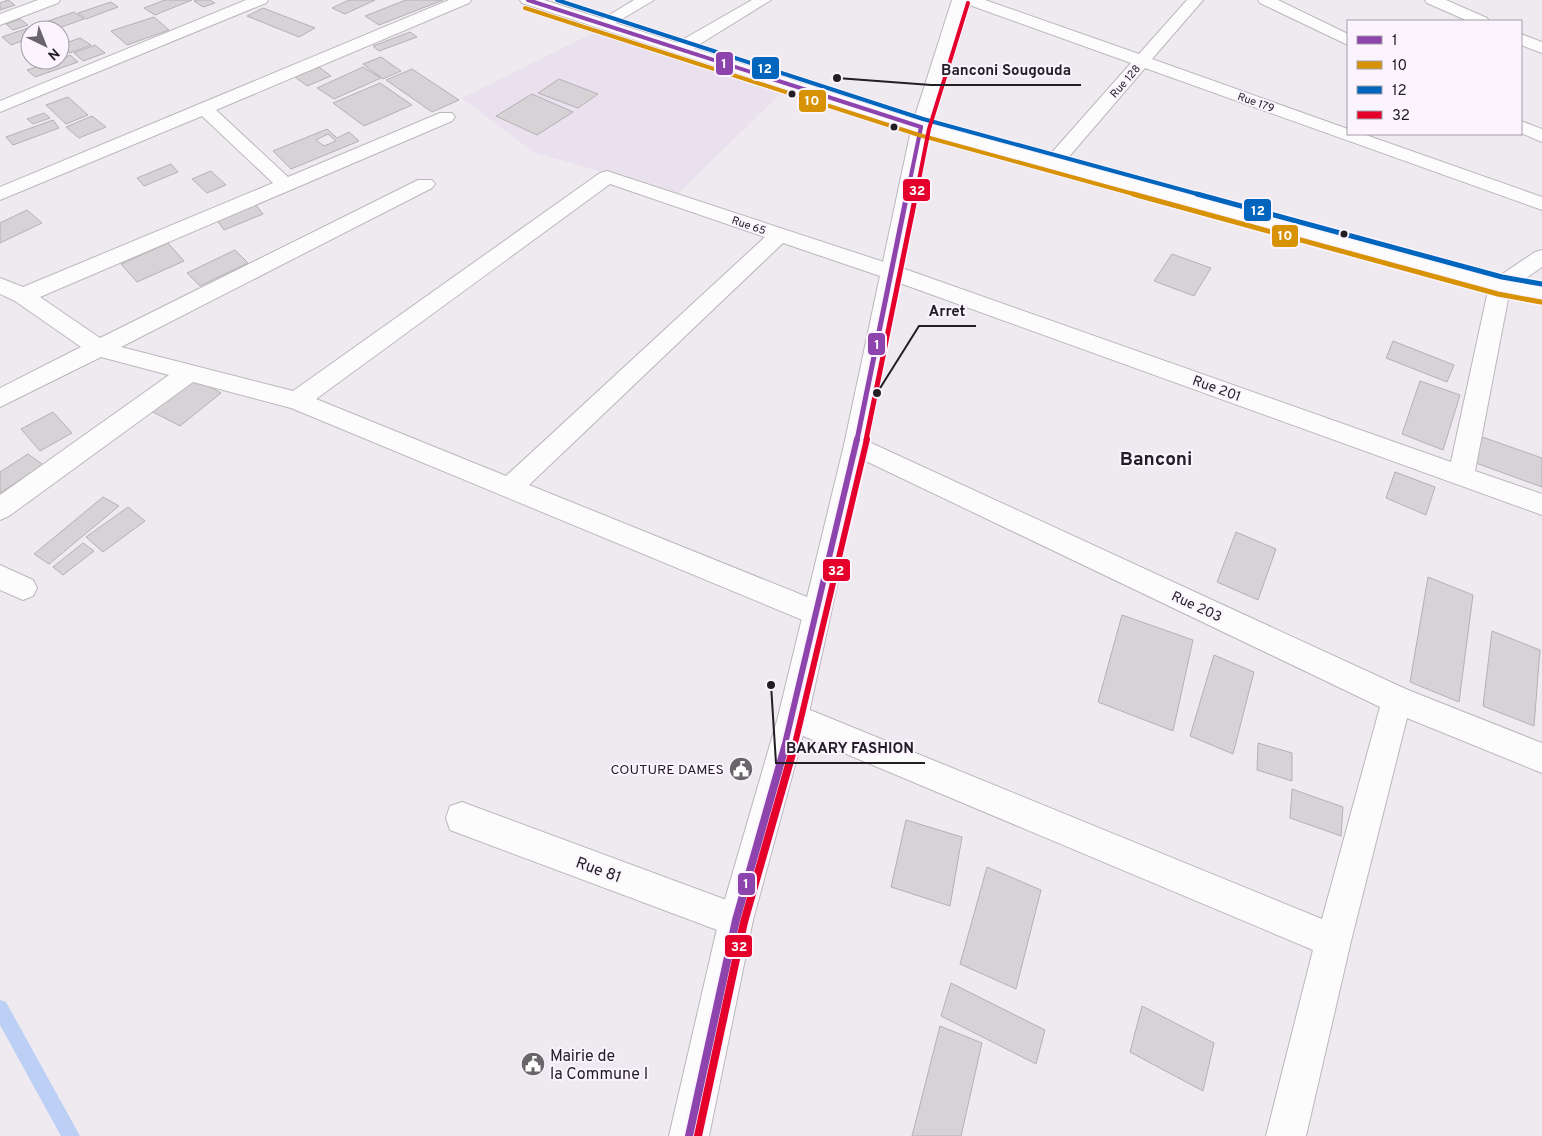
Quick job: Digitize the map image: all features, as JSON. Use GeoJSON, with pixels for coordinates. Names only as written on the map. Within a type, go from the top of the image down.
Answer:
{"type":"FeatureCollection","features":[{"type":"Feature","properties":{"kind":"street"},"geometry":{"type":"LineString","coordinates":[[0,20],[52,0]]}},
{"type":"Feature","properties":{"kind":"street"},"geometry":{"type":"LineString","coordinates":[[0,107],[260,0]]}},
{"type":"Feature","properties":{"kind":"street"},"geometry":{"type":"LineString","coordinates":[[0,194],[463,0]]}},
{"type":"Feature","properties":{"kind":"street"},"geometry":{"type":"LineString","coordinates":[[528,0],[682,48],[921,127],[1500,286],[1542,293]]}},
{"type":"Feature","properties":{"kind":"street"},"geometry":{"type":"LineString","coordinates":[[604,23],[646,0]]}},
{"type":"Feature","properties":{"kind":"street"},"geometry":{"type":"LineString","coordinates":[[682,48],[763,0]]}},
{"type":"Feature","properties":{"kind":"street"},"geometry":{"type":"LineString","coordinates":[[689,1136],[736,920],[793,717],[856,445],[921,127],[960,0]]}},
{"type":"Feature","properties":{"kind":"street","name":"Rue 179"},"geometry":{"type":"LineString","coordinates":[[970,0],[1347,134]]}},
{"type":"Feature","properties":{"kind":"street","name":"Rue 128"},"geometry":{"type":"LineString","coordinates":[[1054,162],[1194,0]]}},
{"type":"Feature","properties":{"kind":"street"},"geometry":{"type":"LineString","coordinates":[[1266,0],[1347,40]]}},
{"type":"Feature","properties":{"kind":"street"},"geometry":{"type":"LineString","coordinates":[[1433,0],[1479,20]]}},
{"type":"Feature","properties":{"kind":"street"},"geometry":{"type":"LineString","coordinates":[[1522,39],[1542,48]]}},
{"type":"Feature","properties":{"kind":"street"},"geometry":{"type":"LineString","coordinates":[[204,108],[286,185]]}},
{"type":"Feature","properties":{"kind":"street"},"geometry":{"type":"LineString","coordinates":[[23,296],[446,117]]}},
{"type":"Feature","properties":{"kind":"street"},"geometry":{"type":"LineString","coordinates":[[1522,126],[1542,136]]}},
{"type":"Feature","properties":{"kind":"street","name":"Rue 179"},"geometry":{"type":"LineString","coordinates":[[1349,135],[1542,204]]}},
{"type":"Feature","properties":{"kind":"street","name":"Rue 65"},"geometry":{"type":"LineString","coordinates":[[296,401],[607,177],[891,272]]}},
{"type":"Feature","properties":{"kind":"street"},"geometry":{"type":"LineString","coordinates":[[0,398],[425,184]]}},
{"type":"Feature","properties":{"kind":"street"},"geometry":{"type":"LineString","coordinates":[[509,488],[779,235]]}},
{"type":"Feature","properties":{"kind":"street"},"geometry":{"type":"LineString","coordinates":[[1461,476],[1500,286],[1542,257]]}},
{"type":"Feature","properties":{"kind":"street","name":"Rue 201"},"geometry":{"type":"LineString","coordinates":[[891,272],[1542,505]]}},
{"type":"Feature","properties":{"kind":"street"},"geometry":{"type":"LineString","coordinates":[[0,285],[23,296],[100,349],[296,401],[817,614]]}},
{"type":"Feature","properties":{"kind":"street"},"geometry":{"type":"LineString","coordinates":[[0,509],[189,373]]}},
{"type":"Feature","properties":{"kind":"street","name":"Rue 203"},"geometry":{"type":"LineString","coordinates":[[856,445],[1397,700],[1542,758]]}},
{"type":"Feature","properties":{"kind":"street"},"geometry":{"type":"LineString","coordinates":[[1286,1136],[1333,941],[1397,700]]}},
{"type":"Feature","properties":{"kind":"street"},"geometry":{"type":"LineString","coordinates":[[793,717],[1333,941]]}},
{"type":"Feature","properties":{"kind":"street","name":"Rue 81"},"geometry":{"type":"LineString","coordinates":[[462,818],[736,920]]}},
{"type":"Feature","properties":{"kind":"shaded area"},"geometry":{"type":"Polygon","coordinates":[[[593,33],[780,94],[678,194],[533,152],[462,98],[593,33]]]}},
{"type":"Feature","properties":{"kind":"building"},"geometry":{"type":"Polygon","coordinates":[[[8,0],[15,5],[0,10],[0,3],[8,0]]]}},
{"type":"Feature","properties":{"kind":"building"},"geometry":{"type":"Polygon","coordinates":[[[165,0],[192,0],[155,15],[144,8],[165,0]]]}},
{"type":"Feature","properties":{"kind":"building"},"geometry":{"type":"Polygon","coordinates":[[[210,0],[215,3],[203,7],[194,1],[210,0]]]}},
{"type":"Feature","properties":{"kind":"building"},"geometry":{"type":"Polygon","coordinates":[[[349,0],[375,0],[345,14],[332,8],[349,0]]]}},
{"type":"Feature","properties":{"kind":"building"},"geometry":{"type":"Polygon","coordinates":[[[406,0],[443,0],[379,25],[365,16],[406,0]]]}},
{"type":"Feature","properties":{"kind":"building"},"geometry":{"type":"Polygon","coordinates":[[[111,2],[118,7],[86,19],[78,13],[111,2]]]}},
{"type":"Feature","properties":{"kind":"building"},"geometry":{"type":"Polygon","coordinates":[[[263,8],[315,28],[299,37],[247,16],[263,8]]]}},
{"type":"Feature","properties":{"kind":"building"},"geometry":{"type":"Polygon","coordinates":[[[74,12],[84,19],[70,24],[70,20],[51,20],[74,12]]]}},
{"type":"Feature","properties":{"kind":"building"},"geometry":{"type":"Polygon","coordinates":[[[154,17],[169,30],[127,45],[111,31],[154,17]]]}},
{"type":"Feature","properties":{"kind":"building"},"geometry":{"type":"Polygon","coordinates":[[[21,20],[20,28],[13,30],[6,24],[21,20]]]}},
{"type":"Feature","properties":{"kind":"building"},"geometry":{"type":"Polygon","coordinates":[[[20,31],[20,42],[11,45],[2,37],[20,31]]]}},
{"type":"Feature","properties":{"kind":"building"},"geometry":{"type":"Polygon","coordinates":[[[410,32],[417,37],[379,51],[373,46],[410,32]]]}},
{"type":"Feature","properties":{"kind":"building"},"geometry":{"type":"Polygon","coordinates":[[[80,38],[91,45],[70,53],[70,42],[80,38]]]}},
{"type":"Feature","properties":{"kind":"building"},"geometry":{"type":"Polygon","coordinates":[[[95,45],[105,53],[83,61],[74,53],[95,45]]]}},
{"type":"Feature","properties":{"kind":"building"},"geometry":{"type":"Polygon","coordinates":[[[70,55],[78,62],[70,65],[70,55]]]}},
{"type":"Feature","properties":{"kind":"building"},"geometry":{"type":"Polygon","coordinates":[[[381,57],[401,71],[383,79],[363,64],[381,57]]]}},
{"type":"Feature","properties":{"kind":"building"},"geometry":{"type":"Polygon","coordinates":[[[319,67],[331,76],[307,86],[295,77],[319,67]]]}},
{"type":"Feature","properties":{"kind":"building"},"geometry":{"type":"Polygon","coordinates":[[[363,67],[381,78],[334,99],[317,88],[363,67]]]}},
{"type":"Feature","properties":{"kind":"building"},"geometry":{"type":"Polygon","coordinates":[[[412,69],[459,100],[432,112],[386,80],[412,69]]]}},
{"type":"Feature","properties":{"kind":"building"},"geometry":{"type":"Polygon","coordinates":[[[27,70],[55,70],[35,77],[27,70]]]}},
{"type":"Feature","properties":{"kind":"building"},"geometry":{"type":"Polygon","coordinates":[[[559,79],[598,94],[578,108],[538,93],[559,79]]]}},
{"type":"Feature","properties":{"kind":"building"},"geometry":{"type":"Polygon","coordinates":[[[380,83],[412,105],[364,126],[333,103],[380,83]]]}},
{"type":"Feature","properties":{"kind":"building"},"geometry":{"type":"Polygon","coordinates":[[[532,94],[573,112],[537,135],[496,116],[532,94]]]}},
{"type":"Feature","properties":{"kind":"building"},"geometry":{"type":"Polygon","coordinates":[[[68,97],[88,115],[66,124],[46,105],[68,97]]]}},
{"type":"Feature","properties":{"kind":"building"},"geometry":{"type":"Polygon","coordinates":[[[44,113],[50,118],[33,124],[27,119],[44,113]]]}},
{"type":"Feature","properties":{"kind":"building"},"geometry":{"type":"Polygon","coordinates":[[[92,116],[106,127],[79,138],[66,127],[92,116]]]}},
{"type":"Feature","properties":{"kind":"building"},"geometry":{"type":"Polygon","coordinates":[[[53,120],[59,128],[13,145],[6,137],[53,120]]]}},
{"type":"Feature","properties":{"kind":"building"},"geometry":{"type":"Polygon","coordinates":[[[327,129],[337,138],[349,132],[359,141],[291,169],[273,151],[327,129]],[[328,134],[316,140],[324,146],[336,141],[328,134]]]}},
{"type":"Feature","properties":{"kind":"building"},"geometry":{"type":"Polygon","coordinates":[[[171,164],[178,172],[144,186],[137,178],[171,164]]]}},
{"type":"Feature","properties":{"kind":"building"},"geometry":{"type":"Polygon","coordinates":[[[211,171],[226,185],[207,193],[192,179],[211,171]]]}},
{"type":"Feature","properties":{"kind":"building"},"geometry":{"type":"Polygon","coordinates":[[[256,205],[263,214],[224,230],[217,220],[256,205]]]}},
{"type":"Feature","properties":{"kind":"building"},"geometry":{"type":"Polygon","coordinates":[[[27,210],[42,223],[0,243],[0,223],[27,210]]]}},
{"type":"Feature","properties":{"kind":"building"},"geometry":{"type":"Polygon","coordinates":[[[168,243],[184,261],[137,282],[121,264],[168,243]]]}},
{"type":"Feature","properties":{"kind":"building"},"geometry":{"type":"Polygon","coordinates":[[[235,250],[248,263],[200,286],[187,273],[235,250]]]}},
{"type":"Feature","properties":{"kind":"building"},"geometry":{"type":"Polygon","coordinates":[[[1172,254],[1211,268],[1194,296],[1154,281],[1172,254]]]}},
{"type":"Feature","properties":{"kind":"building"},"geometry":{"type":"Polygon","coordinates":[[[1393,341],[1454,365],[1447,382],[1386,358],[1393,341]]]}},
{"type":"Feature","properties":{"kind":"building"},"geometry":{"type":"Polygon","coordinates":[[[193,378],[221,393],[180,426],[151,411],[193,378]]]}},
{"type":"Feature","properties":{"kind":"building"},"geometry":{"type":"Polygon","coordinates":[[[1420,381],[1460,395],[1443,450],[1402,434],[1420,381]]]}},
{"type":"Feature","properties":{"kind":"building"},"geometry":{"type":"Polygon","coordinates":[[[53,412],[72,433],[40,451],[21,429],[53,412]]]}},
{"type":"Feature","properties":{"kind":"building"},"geometry":{"type":"Polygon","coordinates":[[[1468,432],[1542,458],[1542,487],[1462,458],[1468,432]]]}},
{"type":"Feature","properties":{"kind":"building"},"geometry":{"type":"Polygon","coordinates":[[[28,454],[43,465],[0,493],[0,472],[28,454]]]}},
{"type":"Feature","properties":{"kind":"building"},"geometry":{"type":"Polygon","coordinates":[[[1395,472],[1435,487],[1426,515],[1386,498],[1395,472]]]}},
{"type":"Feature","properties":{"kind":"building"},"geometry":{"type":"Polygon","coordinates":[[[103,497],[119,506],[49,564],[34,554],[103,497]]]}},
{"type":"Feature","properties":{"kind":"building"},"geometry":{"type":"Polygon","coordinates":[[[128,507],[145,521],[103,552],[86,537],[128,507]]]}},
{"type":"Feature","properties":{"kind":"building"},"geometry":{"type":"Polygon","coordinates":[[[1236,532],[1276,549],[1258,600],[1217,582],[1236,532]]]}},
{"type":"Feature","properties":{"kind":"building"},"geometry":{"type":"Polygon","coordinates":[[[83,543],[94,551],[63,575],[53,567],[83,543]]]}},
{"type":"Feature","properties":{"kind":"building"},"geometry":{"type":"Polygon","coordinates":[[[1428,577],[1473,595],[1459,702],[1410,682],[1428,577]]]}},
{"type":"Feature","properties":{"kind":"building"},"geometry":{"type":"Polygon","coordinates":[[[1122,615],[1193,640],[1173,731],[1098,702],[1122,615]]]}},
{"type":"Feature","properties":{"kind":"building"},"geometry":{"type":"Polygon","coordinates":[[[1492,631],[1540,650],[1534,726],[1483,706],[1492,631]]]}},
{"type":"Feature","properties":{"kind":"building"},"geometry":{"type":"Polygon","coordinates":[[[1214,655],[1254,672],[1233,754],[1190,736],[1214,655]]]}},
{"type":"Feature","properties":{"kind":"building"},"geometry":{"type":"Polygon","coordinates":[[[1258,743],[1292,753],[1292,781],[1257,770],[1258,743]]]}},
{"type":"Feature","properties":{"kind":"building"},"geometry":{"type":"Polygon","coordinates":[[[1292,789],[1343,807],[1341,836],[1290,818],[1292,789]]]}},
{"type":"Feature","properties":{"kind":"building"},"geometry":{"type":"Polygon","coordinates":[[[906,820],[962,837],[950,906],[891,887],[906,820]]]}},
{"type":"Feature","properties":{"kind":"building"},"geometry":{"type":"Polygon","coordinates":[[[987,867],[1041,890],[1016,989],[960,964],[987,867]]]}},
{"type":"Feature","properties":{"kind":"building"},"geometry":{"type":"Polygon","coordinates":[[[951,983],[1045,1030],[1036,1064],[941,1016],[951,983]]]}},
{"type":"Feature","properties":{"kind":"building"},"geometry":{"type":"Polygon","coordinates":[[[1142,1006],[1214,1043],[1203,1091],[1130,1052],[1142,1006]]]}},
{"type":"Feature","properties":{"kind":"building"},"geometry":{"type":"Polygon","coordinates":[[[940,1026],[982,1043],[961,1136],[912,1136],[940,1026]]]}},
{"type":"Feature","properties":{"kind":"waterway"},"geometry":{"type":"LineString","coordinates":[[0,1008],[71,1136]]}},
{"type":"Feature","properties":{"kind":"transit line","name":"1"},"geometry":{"type":"LineString","coordinates":[[528,0],[921,127]]}},
{"type":"Feature","properties":{"kind":"transit line","name":"12"},"geometry":{"type":"LineString","coordinates":[[557,0],[923,119],[1502,277],[1542,284]]}},
{"type":"Feature","properties":{"kind":"transit line","name":"32"},"geometry":{"type":"LineString","coordinates":[[698,1136],[744,922],[802,719],[865,447],[929,129],[968,3]]}},
{"type":"Feature","properties":{"kind":"transit line","name":"10"},"geometry":{"type":"LineString","coordinates":[[525,8],[919,135],[1498,294],[1541,302]]}},
{"type":"Feature","properties":{"kind":"transit line","name":"1"},"geometry":{"type":"LineString","coordinates":[[689,1136],[736,920],[793,717],[856,445],[921,127]]}},
{"type":"Feature","properties":{"kind":"place","name":"Banconi Sougouda"},"geometry":{"type":"Point","coordinates":[837,78]}},
{"type":"Feature","properties":{"kind":"place","name":"Arret"},"geometry":{"type":"Point","coordinates":[877,393]}},
{"type":"Feature","properties":{"kind":"place","name":"BAKARY FASHION"},"geometry":{"type":"Point","coordinates":[771,685]}},
{"type":"Feature","properties":{"kind":"place","name":"COUTURE DAMES"},"geometry":{"type":"Point","coordinates":[741,769]}},
{"type":"Feature","properties":{"kind":"place","name":"Mairie de la Commune I"},"geometry":{"type":"Point","coordinates":[533,1064]}},
{"type":"Feature","properties":{"kind":"district","name":"Banconi"},"geometry":{"type":"Point","coordinates":[1156,458]}}]}
